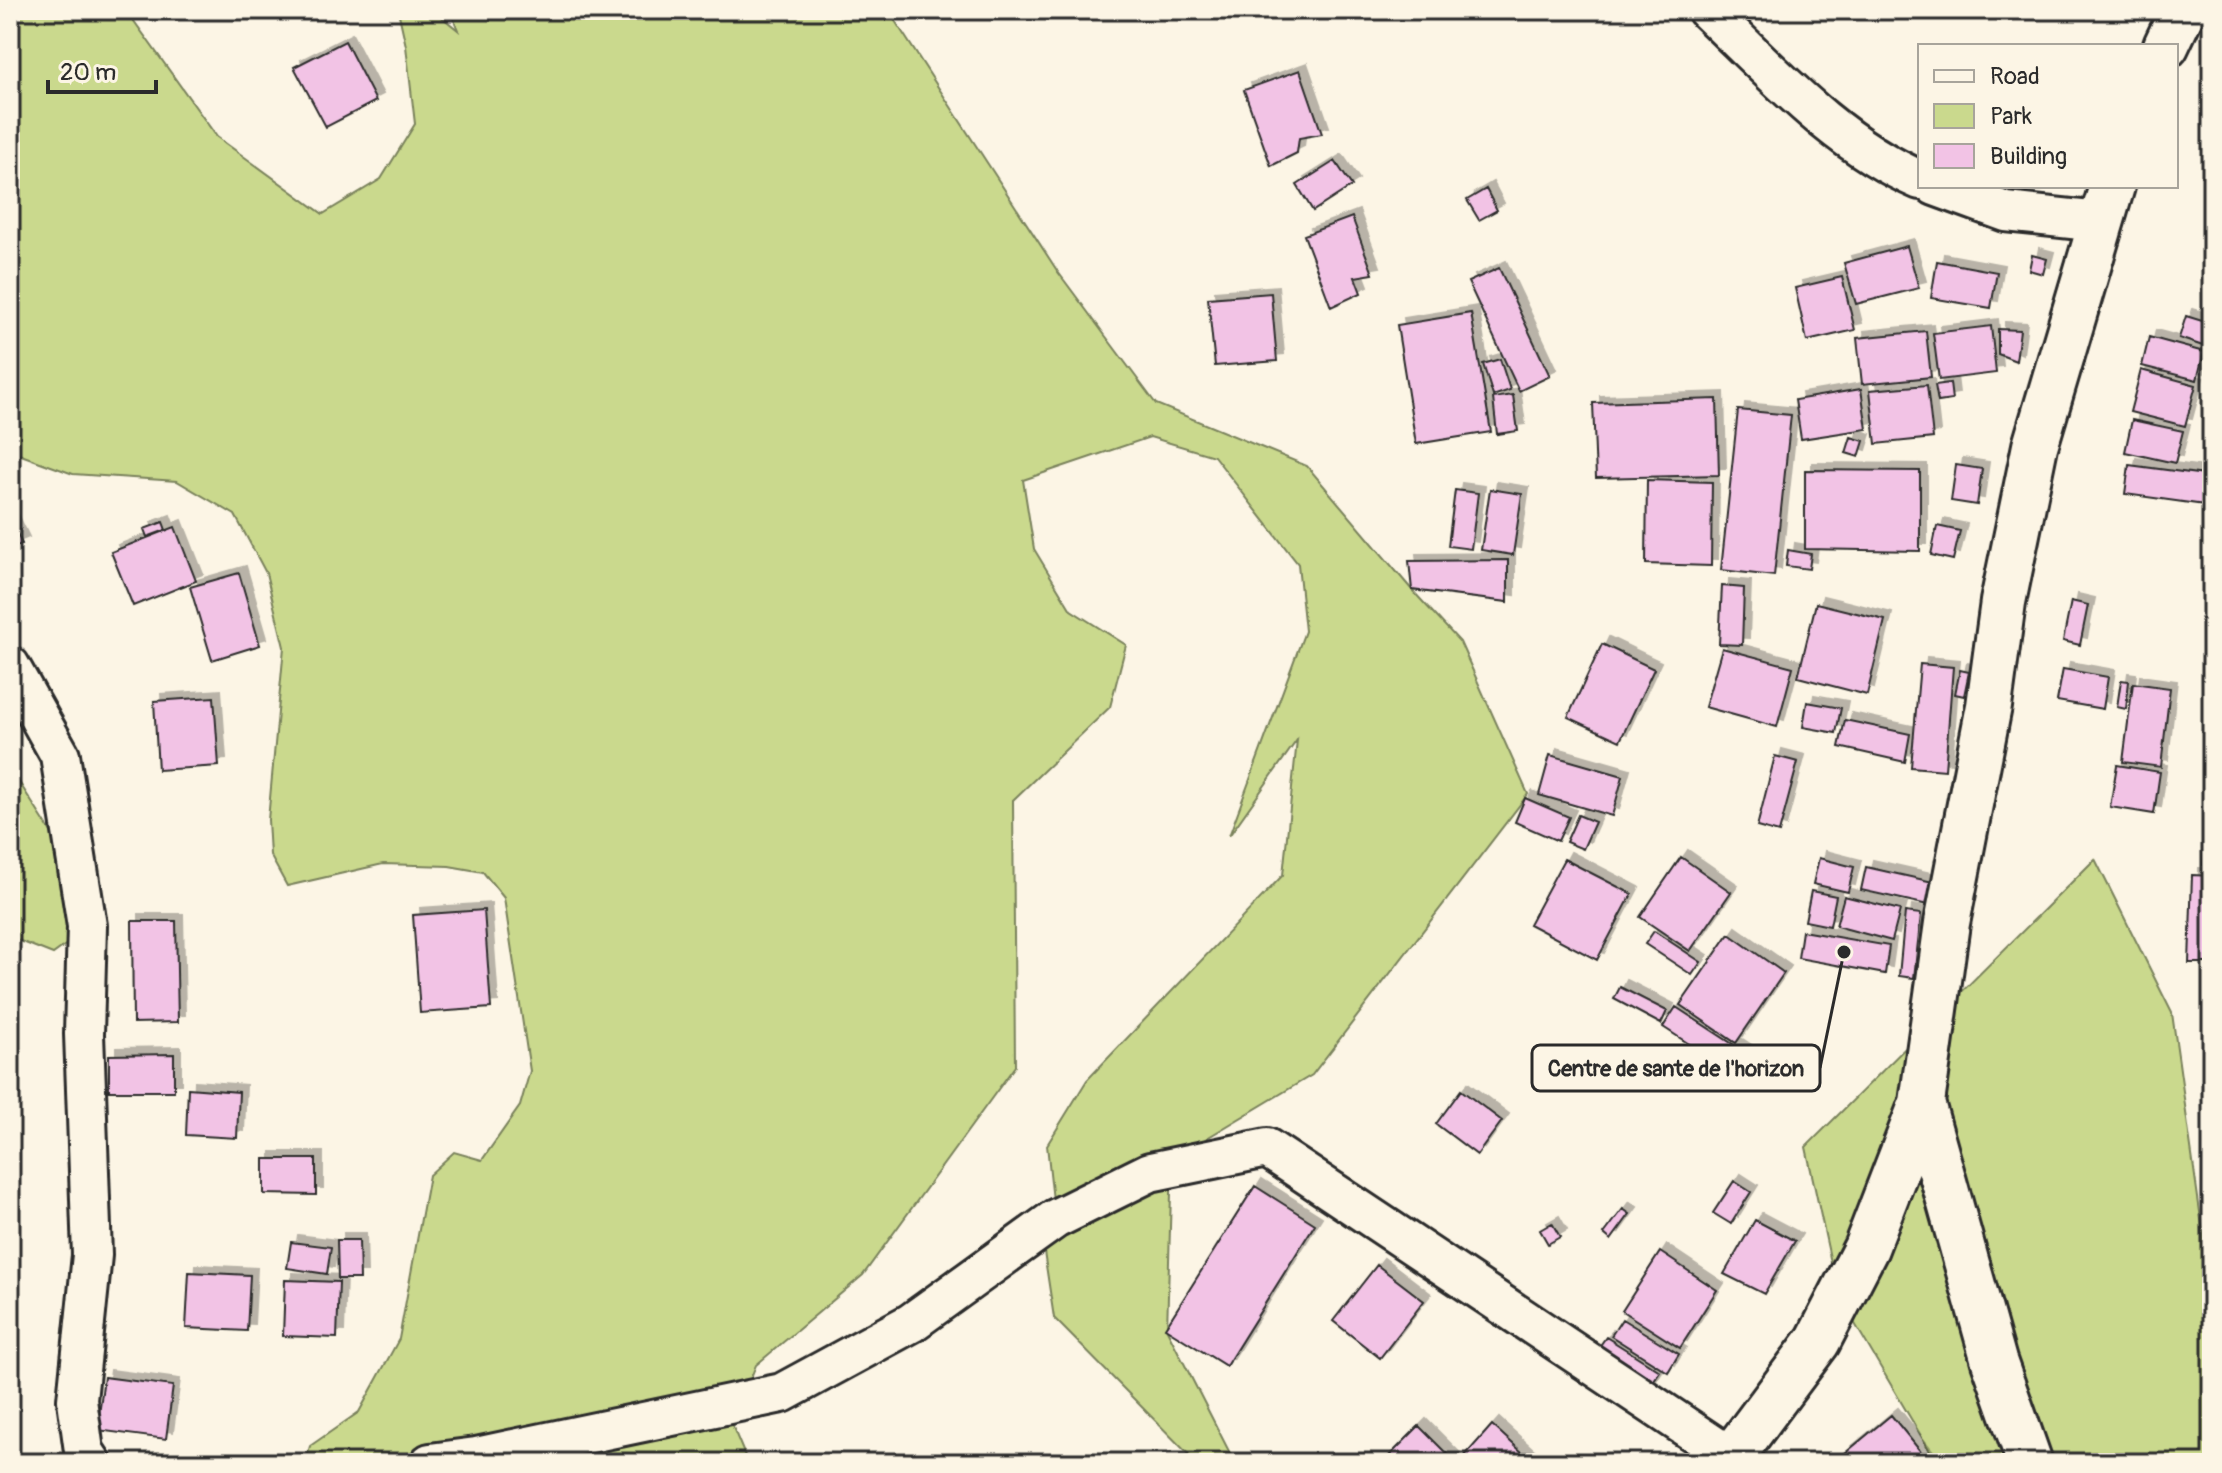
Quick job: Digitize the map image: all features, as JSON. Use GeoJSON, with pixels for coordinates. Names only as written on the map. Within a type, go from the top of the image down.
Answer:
{"type":"FeatureCollection","features":[{"type":"Feature","properties":{"kind":"street"},"geometry":{"type":"LineString","coordinates":[[1707,10],[1844,135],[1918,179]]}},
{"type":"Feature","properties":{"kind":"street"},"geometry":{"type":"LineString","coordinates":[[2167,44],[2183,10]]}},
{"type":"Feature","properties":{"kind":"street"},"geometry":{"type":"LineString","coordinates":[[430,1463],[476,1457],[782,1393],[911,1323],[1055,1219],[1150,1172],[1267,1148],[1729,1460],[1818,1341],[1866,1248],[1922,1103],[1947,923],[1989,706],[2003,602],[2035,446],[2106,204],[2006,212],[1940,188]]}},
{"type":"Feature","properties":{"kind":"street"},"geometry":{"type":"LineString","coordinates":[[10,666],[60,755],[87,926],[84,1034],[92,1255],[77,1400],[84,1451],[92,1463]]}},
{"type":"Feature","properties":{"kind":"street"},"geometry":{"type":"LineString","coordinates":[[1922,1103],[1994,1361],[2030,1463]]}},
{"type":"Feature","properties":{"kind":"green space"},"geometry":{"type":"Polygon","coordinates":[[[10,10],[126,10],[217,137],[323,214],[381,179],[415,124],[406,46],[398,10],[433,10],[458,30],[450,10],[888,10],[1058,272],[1156,404],[1307,466],[1460,642],[1528,794],[1312,1075],[1172,1159],[1167,1330],[1235,1463],[1197,1463],[1054,1318],[1044,1252],[1055,1219],[1047,1145],[1087,1080],[1283,875],[1297,740],[1229,836],[1305,631],[1298,564],[1214,456],[1150,437],[1023,480],[1034,549],[1071,610],[1126,645],[1110,707],[1013,800],[1015,1066],[863,1275],[756,1365],[732,1425],[748,1463],[305,1463],[310,1446],[359,1412],[399,1339],[429,1175],[454,1152],[482,1160],[520,1106],[530,1071],[504,898],[483,872],[449,866],[383,864],[287,886],[270,855],[268,820],[284,647],[266,573],[235,515],[177,481],[73,474],[10,451],[10,203],[16,203],[10,146],[10,10]]]}},
{"type":"Feature","properties":{"kind":"green space"},"geometry":{"type":"Polygon","coordinates":[[[10,768],[74,868],[79,935],[53,954],[10,937],[10,768]]]}},
{"type":"Feature","properties":{"kind":"green space"},"geometry":{"type":"Polygon","coordinates":[[[2095,859],[2172,1013],[2208,1269],[2212,1273],[2212,1463],[1937,1463],[1838,1295],[1806,1147],[2095,859]]]}},
{"type":"Feature","properties":{"kind":"building"},"geometry":{"type":"Polygon","coordinates":[[[345,41],[376,101],[326,127],[294,67],[345,41]]]}},
{"type":"Feature","properties":{"kind":"building"},"geometry":{"type":"Polygon","coordinates":[[[1300,70],[1322,134],[1299,138],[1297,153],[1271,166],[1244,90],[1300,70]]]}},
{"type":"Feature","properties":{"kind":"building"},"geometry":{"type":"Polygon","coordinates":[[[1335,161],[1352,186],[1313,211],[1297,185],[1335,161]]]}},
{"type":"Feature","properties":{"kind":"building"},"geometry":{"type":"Polygon","coordinates":[[[1486,189],[1497,210],[1479,220],[1467,200],[1486,189]]]}},
{"type":"Feature","properties":{"kind":"building"},"geometry":{"type":"Polygon","coordinates":[[[1352,217],[1373,274],[1355,277],[1361,293],[1331,307],[1304,235],[1352,217]]]}},
{"type":"Feature","properties":{"kind":"building"},"geometry":{"type":"Polygon","coordinates":[[[1907,246],[1919,288],[1856,304],[1844,263],[1907,246]]]}},
{"type":"Feature","properties":{"kind":"building"},"geometry":{"type":"Polygon","coordinates":[[[2032,255],[2047,259],[2043,274],[2029,270],[2032,255]]]}},
{"type":"Feature","properties":{"kind":"building"},"geometry":{"type":"Polygon","coordinates":[[[1937,261],[1997,272],[1991,308],[1931,298],[1937,261]]]}},
{"type":"Feature","properties":{"kind":"building"},"geometry":{"type":"Polygon","coordinates":[[[1499,268],[1550,376],[1519,391],[1468,282],[1499,268]]]}},
{"type":"Feature","properties":{"kind":"building"},"geometry":{"type":"Polygon","coordinates":[[[1842,277],[1855,330],[1807,341],[1795,288],[1842,277]]]}},
{"type":"Feature","properties":{"kind":"building"},"geometry":{"type":"Polygon","coordinates":[[[1271,293],[1277,361],[1215,366],[1208,298],[1271,293]]]}},
{"type":"Feature","properties":{"kind":"building"},"geometry":{"type":"Polygon","coordinates":[[[1471,313],[1491,432],[1416,444],[1397,325],[1471,313]]]}},
{"type":"Feature","properties":{"kind":"building"},"geometry":{"type":"Polygon","coordinates":[[[2186,316],[2212,324],[2212,349],[2179,338],[2186,316]]]}},
{"type":"Feature","properties":{"kind":"building"},"geometry":{"type":"Polygon","coordinates":[[[1991,326],[1996,373],[1939,380],[1933,333],[1991,326]]]}},
{"type":"Feature","properties":{"kind":"building"},"geometry":{"type":"Polygon","coordinates":[[[1998,329],[2020,330],[2016,361],[1998,354],[1998,329]]]}},
{"type":"Feature","properties":{"kind":"building"},"geometry":{"type":"Polygon","coordinates":[[[1926,331],[1931,377],[1862,384],[1857,338],[1926,331]]]}},
{"type":"Feature","properties":{"kind":"building"},"geometry":{"type":"Polygon","coordinates":[[[2149,337],[2204,352],[2197,380],[2142,366],[2149,337]]]}},
{"type":"Feature","properties":{"kind":"building"},"geometry":{"type":"Polygon","coordinates":[[[1500,359],[1510,390],[1493,396],[1483,364],[1500,359]]]}},
{"type":"Feature","properties":{"kind":"building"},"geometry":{"type":"Polygon","coordinates":[[[2141,370],[2196,385],[2185,426],[2130,412],[2141,370]]]}},
{"type":"Feature","properties":{"kind":"building"},"geometry":{"type":"Polygon","coordinates":[[[1950,383],[1952,400],[1938,402],[1935,385],[1950,383]]]}},
{"type":"Feature","properties":{"kind":"building"},"geometry":{"type":"Polygon","coordinates":[[[1927,385],[1933,438],[1876,444],[1870,390],[1927,385]]]}},
{"type":"Feature","properties":{"kind":"building"},"geometry":{"type":"Polygon","coordinates":[[[1861,389],[1867,429],[1801,439],[1795,400],[1861,389]]]}},
{"type":"Feature","properties":{"kind":"building"},"geometry":{"type":"Polygon","coordinates":[[[1513,395],[1518,431],[1497,434],[1493,398],[1513,395]]]}},
{"type":"Feature","properties":{"kind":"building"},"geometry":{"type":"Polygon","coordinates":[[[1717,399],[1719,475],[1596,478],[1593,403],[1717,399]]]}},
{"type":"Feature","properties":{"kind":"building"},"geometry":{"type":"Polygon","coordinates":[[[1738,410],[1791,415],[1774,576],[1721,570],[1738,410]]]}},
{"type":"Feature","properties":{"kind":"building"},"geometry":{"type":"Polygon","coordinates":[[[2132,420],[2183,431],[2175,463],[2125,452],[2132,420]]]}},
{"type":"Feature","properties":{"kind":"building"},"geometry":{"type":"Polygon","coordinates":[[[1851,437],[1864,441],[1859,457],[1846,453],[1851,437]]]}},
{"type":"Feature","properties":{"kind":"building"},"geometry":{"type":"Polygon","coordinates":[[[1956,465],[1982,469],[1977,505],[1951,501],[1956,465]]]}},
{"type":"Feature","properties":{"kind":"building"},"geometry":{"type":"Polygon","coordinates":[[[2129,465],[2212,476],[2212,506],[2125,494],[2129,465]]]}},
{"type":"Feature","properties":{"kind":"building"},"geometry":{"type":"Polygon","coordinates":[[[1805,470],[1920,471],[1920,551],[1805,549],[1805,470]]]}},
{"type":"Feature","properties":{"kind":"building"},"geometry":{"type":"Polygon","coordinates":[[[1647,480],[1712,482],[1711,566],[1646,564],[1647,480]]]}},
{"type":"Feature","properties":{"kind":"building"},"geometry":{"type":"Polygon","coordinates":[[[1490,489],[1522,494],[1513,555],[1481,550],[1490,489]]]}},
{"type":"Feature","properties":{"kind":"building"},"geometry":{"type":"Polygon","coordinates":[[[1455,490],[1478,493],[1471,549],[1448,546],[1455,490]]]}},
{"type":"Feature","properties":{"kind":"building"},"geometry":{"type":"Polygon","coordinates":[[[10,519],[22,544],[10,549],[10,519]]]}},
{"type":"Feature","properties":{"kind":"building"},"geometry":{"type":"Polygon","coordinates":[[[163,522],[166,530],[147,537],[144,529],[163,522]]]}},
{"type":"Feature","properties":{"kind":"building"},"geometry":{"type":"Polygon","coordinates":[[[1937,526],[1960,531],[1953,560],[1931,555],[1937,526]]]}},
{"type":"Feature","properties":{"kind":"building"},"geometry":{"type":"Polygon","coordinates":[[[175,527],[196,581],[133,606],[111,552],[175,527]]]}},
{"type":"Feature","properties":{"kind":"building"},"geometry":{"type":"Polygon","coordinates":[[[1788,550],[1811,554],[1809,569],[1786,566],[1788,550]]]}},
{"type":"Feature","properties":{"kind":"building"},"geometry":{"type":"Polygon","coordinates":[[[1508,560],[1508,602],[1412,590],[1409,561],[1508,560]]]}},
{"type":"Feature","properties":{"kind":"building"},"geometry":{"type":"Polygon","coordinates":[[[239,573],[260,645],[212,660],[190,587],[239,573]]]}},
{"type":"Feature","properties":{"kind":"building"},"geometry":{"type":"Polygon","coordinates":[[[1722,586],[1744,588],[1742,645],[1719,644],[1722,586]]]}},
{"type":"Feature","properties":{"kind":"building"},"geometry":{"type":"Polygon","coordinates":[[[2071,601],[2088,605],[2080,645],[2063,641],[2071,601]]]}},
{"type":"Feature","properties":{"kind":"building"},"geometry":{"type":"Polygon","coordinates":[[[1816,603],[1885,620],[1867,695],[1798,677],[1816,603]]]}},
{"type":"Feature","properties":{"kind":"building"},"geometry":{"type":"Polygon","coordinates":[[[1602,644],[1654,669],[1620,741],[1568,717],[1602,644]]]}},
{"type":"Feature","properties":{"kind":"building"},"geometry":{"type":"Polygon","coordinates":[[[1722,648],[1793,667],[1777,727],[1705,707],[1722,648]]]}},
{"type":"Feature","properties":{"kind":"building"},"geometry":{"type":"Polygon","coordinates":[[[1920,664],[1953,667],[1945,770],[1911,767],[1920,664]]]}},
{"type":"Feature","properties":{"kind":"building"},"geometry":{"type":"Polygon","coordinates":[[[2063,669],[2108,677],[2103,709],[2057,701],[2063,669]]]}},
{"type":"Feature","properties":{"kind":"building"},"geometry":{"type":"Polygon","coordinates":[[[1960,670],[1969,672],[1964,696],[1955,694],[1960,670]]]}},
{"type":"Feature","properties":{"kind":"building"},"geometry":{"type":"Polygon","coordinates":[[[2121,680],[2129,681],[2126,709],[2117,707],[2121,680]]]}},
{"type":"Feature","properties":{"kind":"building"},"geometry":{"type":"Polygon","coordinates":[[[2133,683],[2170,688],[2161,767],[2123,762],[2133,683]]]}},
{"type":"Feature","properties":{"kind":"building"},"geometry":{"type":"Polygon","coordinates":[[[214,697],[219,766],[158,770],[154,701],[214,697]]]}},
{"type":"Feature","properties":{"kind":"building"},"geometry":{"type":"Polygon","coordinates":[[[1807,702],[1841,708],[1836,733],[1803,727],[1807,702]]]}},
{"type":"Feature","properties":{"kind":"building"},"geometry":{"type":"Polygon","coordinates":[[[1845,720],[1910,734],[1905,762],[1839,747],[1845,720]]]}},
{"type":"Feature","properties":{"kind":"building"},"geometry":{"type":"Polygon","coordinates":[[[1550,755],[1623,776],[1612,816],[1539,795],[1550,755]]]}},
{"type":"Feature","properties":{"kind":"building"},"geometry":{"type":"Polygon","coordinates":[[[1775,756],[1798,762],[1779,833],[1757,827],[1775,756]]]}},
{"type":"Feature","properties":{"kind":"building"},"geometry":{"type":"Polygon","coordinates":[[[2117,765],[2160,772],[2154,814],[2110,807],[2117,765]]]}},
{"type":"Feature","properties":{"kind":"building"},"geometry":{"type":"Polygon","coordinates":[[[1525,798],[1569,817],[1558,841],[1515,822],[1525,798]]]}},
{"type":"Feature","properties":{"kind":"building"},"geometry":{"type":"Polygon","coordinates":[[[1578,815],[1595,822],[1583,849],[1566,842],[1578,815]]]}},
{"type":"Feature","properties":{"kind":"building"},"geometry":{"type":"Polygon","coordinates":[[[2204,844],[2212,844],[2212,866],[2203,865],[2204,844]]]}},
{"type":"Feature","properties":{"kind":"building"},"geometry":{"type":"Polygon","coordinates":[[[1681,857],[1731,892],[1690,951],[1640,917],[1681,857]]]}},
{"type":"Feature","properties":{"kind":"building"},"geometry":{"type":"Polygon","coordinates":[[[1819,858],[1854,867],[1848,892],[1813,884],[1819,858]]]}},
{"type":"Feature","properties":{"kind":"building"},"geometry":{"type":"Polygon","coordinates":[[[1564,859],[1632,894],[1597,960],[1529,924],[1564,859]]]}},
{"type":"Feature","properties":{"kind":"building"},"geometry":{"type":"Polygon","coordinates":[[[1866,867],[1933,882],[1928,905],[1861,890],[1866,867]]]}},
{"type":"Feature","properties":{"kind":"building"},"geometry":{"type":"Polygon","coordinates":[[[2192,875],[2212,876],[2212,963],[2189,963],[2192,875]]]}},
{"type":"Feature","properties":{"kind":"building"},"geometry":{"type":"Polygon","coordinates":[[[1811,891],[1836,896],[1830,926],[1805,921],[1811,891]]]}},
{"type":"Feature","properties":{"kind":"building"},"geometry":{"type":"Polygon","coordinates":[[[1844,896],[1900,910],[1892,941],[1836,926],[1844,896]]]}},
{"type":"Feature","properties":{"kind":"building"},"geometry":{"type":"Polygon","coordinates":[[[484,910],[491,1008],[420,1013],[413,915],[484,910]]]}},
{"type":"Feature","properties":{"kind":"building"},"geometry":{"type":"Polygon","coordinates":[[[1905,912],[1921,914],[1914,978],[1899,976],[1905,912]]]}},
{"type":"Feature","properties":{"kind":"building"},"geometry":{"type":"Polygon","coordinates":[[[132,921],[176,921],[178,1022],[133,1023],[132,921]]]}},
{"type":"Feature","properties":{"kind":"building"},"geometry":{"type":"Polygon","coordinates":[[[1654,931],[1701,962],[1692,975],[1645,944],[1654,931]]]}},
{"type":"Feature","properties":{"kind":"building"},"geometry":{"type":"Polygon","coordinates":[[[1802,931],[1889,946],[1885,974],[1798,958],[1802,931]]]}},
{"type":"Feature","properties":{"kind":"building"},"geometry":{"type":"Polygon","coordinates":[[[1729,934],[1784,973],[1736,1043],[1680,1005],[1729,934]]]}},
{"type":"Feature","properties":{"kind":"building"},"geometry":{"type":"Polygon","coordinates":[[[1620,987],[1667,1011],[1661,1024],[1614,999],[1620,987]]]}},
{"type":"Feature","properties":{"kind":"building"},"geometry":{"type":"Polygon","coordinates":[[[1676,1007],[1763,1064],[1751,1084],[1663,1027],[1676,1007]]]}},
{"type":"Feature","properties":{"kind":"building"},"geometry":{"type":"Polygon","coordinates":[[[174,1054],[174,1091],[109,1091],[109,1055],[174,1054]]]}},
{"type":"Feature","properties":{"kind":"building"},"geometry":{"type":"Polygon","coordinates":[[[188,1088],[239,1092],[237,1138],[186,1135],[188,1088]]]}},
{"type":"Feature","properties":{"kind":"building"},"geometry":{"type":"Polygon","coordinates":[[[1461,1090],[1502,1121],[1477,1155],[1436,1124],[1461,1090]]]}},
{"type":"Feature","properties":{"kind":"building"},"geometry":{"type":"Polygon","coordinates":[[[264,1159],[316,1159],[316,1195],[264,1194],[264,1159]]]}},
{"type":"Feature","properties":{"kind":"building"},"geometry":{"type":"Polygon","coordinates":[[[1734,1181],[1751,1192],[1731,1224],[1713,1213],[1734,1181]]]}},
{"type":"Feature","properties":{"kind":"building"},"geometry":{"type":"Polygon","coordinates":[[[1255,1186],[1315,1224],[1226,1366],[1165,1328],[1255,1186]]]}},
{"type":"Feature","properties":{"kind":"building"},"geometry":{"type":"Polygon","coordinates":[[[1623,1209],[1630,1214],[1611,1240],[1604,1234],[1623,1209]]]}},
{"type":"Feature","properties":{"kind":"building"},"geometry":{"type":"Polygon","coordinates":[[[1755,1220],[1795,1241],[1764,1294],[1724,1274],[1755,1220]]]}},
{"type":"Feature","properties":{"kind":"building"},"geometry":{"type":"Polygon","coordinates":[[[1552,1223],[1560,1237],[1548,1244],[1540,1230],[1552,1223]]]}},
{"type":"Feature","properties":{"kind":"building"},"geometry":{"type":"Polygon","coordinates":[[[337,1240],[359,1240],[360,1279],[338,1279],[337,1240]]]}},
{"type":"Feature","properties":{"kind":"building"},"geometry":{"type":"Polygon","coordinates":[[[291,1242],[331,1247],[327,1274],[287,1268],[291,1242]]]}},
{"type":"Feature","properties":{"kind":"building"},"geometry":{"type":"Polygon","coordinates":[[[1660,1252],[1717,1290],[1680,1348],[1622,1311],[1660,1252]]]}},
{"type":"Feature","properties":{"kind":"building"},"geometry":{"type":"Polygon","coordinates":[[[1377,1265],[1424,1301],[1380,1358],[1333,1321],[1377,1265]]]}},
{"type":"Feature","properties":{"kind":"building"},"geometry":{"type":"Polygon","coordinates":[[[189,1272],[250,1275],[247,1331],[186,1328],[189,1272]]]}},
{"type":"Feature","properties":{"kind":"building"},"geometry":{"type":"Polygon","coordinates":[[[285,1280],[339,1282],[337,1338],[283,1336],[285,1280]]]}},
{"type":"Feature","properties":{"kind":"building"},"geometry":{"type":"Polygon","coordinates":[[[1622,1319],[1679,1354],[1668,1372],[1611,1336],[1622,1319]]]}},
{"type":"Feature","properties":{"kind":"building"},"geometry":{"type":"Polygon","coordinates":[[[1606,1337],[1660,1371],[1648,1389],[1594,1354],[1606,1337]]]}},
{"type":"Feature","properties":{"kind":"building"},"geometry":{"type":"Polygon","coordinates":[[[104,1377],[173,1386],[166,1439],[97,1430],[104,1377]]]}},
{"type":"Feature","properties":{"kind":"building"},"geometry":{"type":"Polygon","coordinates":[[[1891,1415],[1930,1463],[1851,1463],[1844,1454],[1891,1415]]]}},
{"type":"Feature","properties":{"kind":"building"},"geometry":{"type":"Polygon","coordinates":[[[1492,1425],[1534,1463],[1465,1463],[1461,1460],[1492,1425]]]}},
{"type":"Feature","properties":{"kind":"building"},"geometry":{"type":"Polygon","coordinates":[[[1419,1426],[1456,1463],[1382,1463],[1419,1426]]]}},
{"type":"Feature","properties":{"kind":"place","name":"Centre de sante de l'horizon"},"geometry":{"type":"Point","coordinates":[1844,952]}}]}
